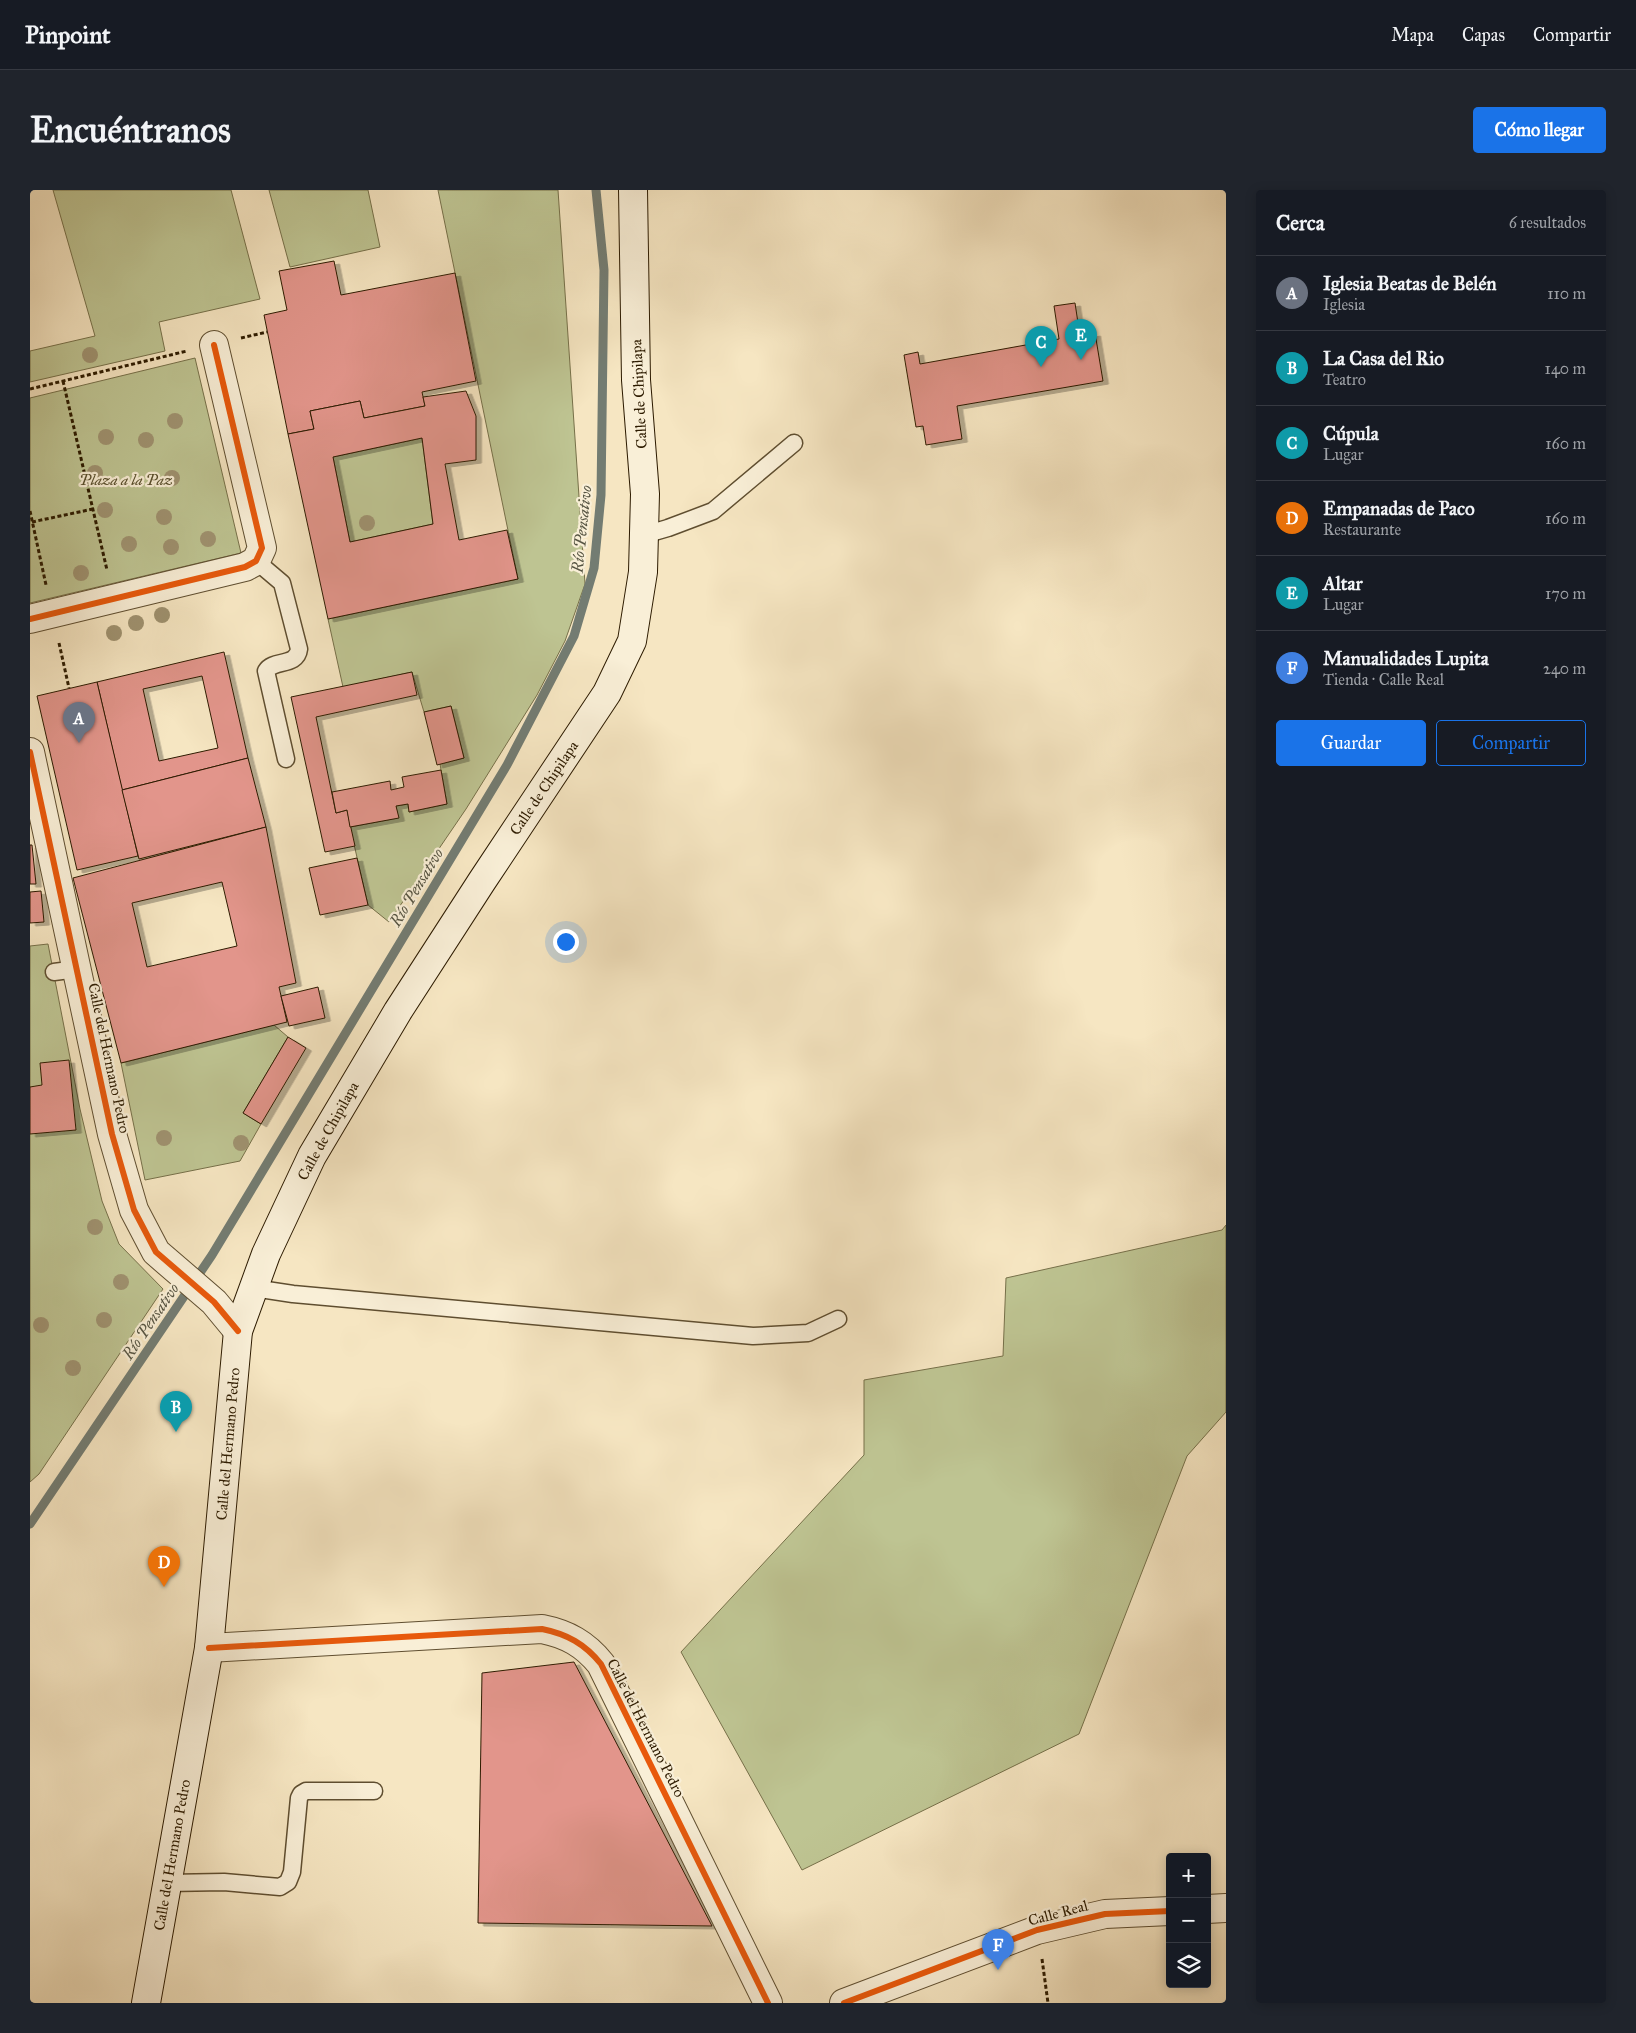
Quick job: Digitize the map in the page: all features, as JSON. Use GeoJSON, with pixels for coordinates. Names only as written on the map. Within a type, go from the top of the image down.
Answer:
{"type":"FeatureCollection","features":[{"type":"Feature","properties":{"kind":"street","name":"Calle de Chipilapa"},"geometry":{"type":"LineString","coordinates":[[238,1331],[266,1254],[312,1156],[388,1028],[482,881],[607,693],[632,642],[643,572],[645,494],[636,380],[633,190]]}},
{"type":"Feature","properties":{"kind":"street"},"geometry":{"type":"LineString","coordinates":[[30,619],[246,567],[256,561],[262,548],[214,345]]}},
{"type":"Feature","properties":{"kind":"street","name":"Calle del Hermano Pedro"},"geometry":{"type":"LineString","coordinates":[[30,752],[66,970],[134,1210],[156,1252],[170,1262],[214,1302],[238,1331],[209,1648],[146,2003]]}},
{"type":"Feature","properties":{"kind":"street","name":"Calle del Hermano Pedro"},"geometry":{"type":"LineString","coordinates":[[209,1648],[542,1629],[559,1632],[576,1640],[590,1650],[601,1664],[768,2003]]}},
{"type":"Feature","properties":{"kind":"street"},"geometry":{"type":"LineString","coordinates":[[1211,1909],[1226,1908]]}},
{"type":"Feature","properties":{"kind":"street","name":"Calle Real"},"geometry":{"type":"LineString","coordinates":[[844,2003],[1037,1930],[1105,1914],[1166,1911]]}},
{"type":"Feature","properties":{"kind":"lane"},"geometry":{"type":"LineString","coordinates":[[644,535],[713,511],[794,443]]}},
{"type":"Feature","properties":{"kind":"lane"},"geometry":{"type":"LineString","coordinates":[[256,561],[282,584],[299,649],[296,657],[287,662],[268,667],[266,671],[286,759]]}},
{"type":"Feature","properties":{"kind":"lane"},"geometry":{"type":"LineString","coordinates":[[254,1288],[303,1295],[753,1336],[808,1333],[838,1320]]}},
{"type":"Feature","properties":{"kind":"lane"},"geometry":{"type":"LineString","coordinates":[[168,1883],[224,1882],[280,1887],[288,1882],[292,1872],[299,1798],[301,1794],[306,1791],[374,1791]]}},
{"type":"Feature","properties":{"kind":"path"},"geometry":{"type":"LineString","coordinates":[[30,389],[214,345]]}},
{"type":"Feature","properties":{"kind":"path"},"geometry":{"type":"LineString","coordinates":[[63,381],[114,599]]}},
{"type":"Feature","properties":{"kind":"path"},"geometry":{"type":"LineString","coordinates":[[32,522],[93,509]]}},
{"type":"Feature","properties":{"kind":"path"},"geometry":{"type":"LineString","coordinates":[[1037,1930],[1048,2003]]}},
{"type":"Feature","properties":{"kind":"green space"},"geometry":{"type":"Polygon","coordinates":[[[53,190],[231,190],[260,299],[159,322],[165,351],[30,382],[30,351],[95,336],[53,190]]]}},
{"type":"Feature","properties":{"kind":"green space"},"geometry":{"type":"Polygon","coordinates":[[[269,190],[368,190],[380,247],[290,267],[269,190]]]}},
{"type":"Feature","properties":{"kind":"green space"},"geometry":{"type":"Polygon","coordinates":[[[438,190],[558,190],[585,584],[565,641],[537,695],[466,809],[389,922],[368,905],[350,827],[398,818],[396,806],[408,804],[409,812],[447,804],[440,764],[464,758],[451,706],[424,712],[412,672],[343,687],[328,619],[518,579],[438,190]]]}},
{"type":"Feature","properties":{"kind":"green space","name":"Plaza a la Paz"},"geometry":{"type":"Polygon","coordinates":[[[195,358],[241,553],[30,603],[30,398],[195,358]]]}},
{"type":"Feature","properties":{"kind":"green space"},"geometry":{"type":"Polygon","coordinates":[[[422,438],[433,524],[350,542],[333,457],[422,438]]]}},
{"type":"Feature","properties":{"kind":"green space"},"geometry":{"type":"Polygon","coordinates":[[[48,944],[80,1109],[102,1201],[119,1244],[163,1289],[39,1474],[30,1482],[30,946],[48,944]]]}},
{"type":"Feature","properties":{"kind":"green space"},"geometry":{"type":"Polygon","coordinates":[[[274,1025],[288,1037],[243,1113],[261,1124],[240,1161],[145,1180],[121,1063],[274,1025]]]}},
{"type":"Feature","properties":{"kind":"green space"},"geometry":{"type":"Polygon","coordinates":[[[1226,1225],[1226,1412],[1187,1456],[1079,1734],[802,1870],[681,1652],[864,1455],[864,1380],[1003,1356],[1006,1278],[1222,1230],[1226,1225]]]}},
{"type":"Feature","properties":{"kind":"building"},"geometry":{"type":"Polygon","coordinates":[[[334,261],[341,295],[455,273],[476,381],[422,392],[425,406],[364,418],[360,401],[310,411],[314,429],[288,434],[264,315],[287,310],[279,271],[334,261]]]}},
{"type":"Feature","properties":{"kind":"building"},"geometry":{"type":"Polygon","coordinates":[[[1075,303],[1080,336],[1095,333],[1103,381],[957,406],[962,439],[926,445],[923,426],[916,427],[904,355],[918,352],[920,364],[1059,339],[1054,306],[1075,303]]]}},
{"type":"Feature","properties":{"kind":"building"},"geometry":{"type":"Polygon","coordinates":[[[466,391],[476,416],[476,460],[445,464],[459,540],[507,530],[518,579],[328,619],[288,434],[314,429],[310,411],[360,401],[364,418],[425,406],[423,397],[466,391]],[[422,438],[333,457],[350,542],[433,524],[422,438]]]}},
{"type":"Feature","properties":{"kind":"building"},"geometry":{"type":"Polygon","coordinates":[[[224,652],[248,758],[122,790],[97,682],[224,652]],[[202,676],[143,689],[159,761],[218,748],[202,676]]]}},
{"type":"Feature","properties":{"kind":"building"},"geometry":{"type":"Polygon","coordinates":[[[412,672],[417,695],[316,717],[336,813],[347,810],[355,846],[325,852],[291,697],[412,672]]]}},
{"type":"Feature","properties":{"kind":"building"},"geometry":{"type":"Polygon","coordinates":[[[97,682],[138,856],[77,870],[37,696],[97,682]]]}},
{"type":"Feature","properties":{"kind":"building"},"geometry":{"type":"Polygon","coordinates":[[[451,706],[464,758],[437,765],[424,712],[451,706]]]}},
{"type":"Feature","properties":{"kind":"building"},"geometry":{"type":"Polygon","coordinates":[[[248,758],[266,827],[139,859],[122,790],[248,758]]]}},
{"type":"Feature","properties":{"kind":"building"},"geometry":{"type":"Polygon","coordinates":[[[441,770],[447,804],[409,812],[408,804],[396,806],[399,818],[350,827],[347,810],[336,813],[332,792],[390,781],[391,790],[404,787],[402,777],[441,770]]]}},
{"type":"Feature","properties":{"kind":"building"},"geometry":{"type":"Polygon","coordinates":[[[266,827],[296,983],[279,987],[287,1022],[121,1063],[73,878],[266,827]],[[222,882],[132,903],[147,967],[237,946],[222,882]]]}},
{"type":"Feature","properties":{"kind":"building"},"geometry":{"type":"Polygon","coordinates":[[[30,845],[32,845],[36,884],[30,884],[30,845]]]}},
{"type":"Feature","properties":{"kind":"building"},"geometry":{"type":"Polygon","coordinates":[[[357,858],[368,905],[320,915],[309,868],[357,858]]]}},
{"type":"Feature","properties":{"kind":"building"},"geometry":{"type":"Polygon","coordinates":[[[41,891],[44,922],[30,923],[30,892],[41,891]]]}},
{"type":"Feature","properties":{"kind":"building"},"geometry":{"type":"Polygon","coordinates":[[[318,987],[325,1018],[289,1026],[281,996],[318,987]]]}},
{"type":"Feature","properties":{"kind":"building"},"geometry":{"type":"Polygon","coordinates":[[[288,1037],[306,1048],[261,1124],[243,1113],[288,1037]]]}},
{"type":"Feature","properties":{"kind":"building"},"geometry":{"type":"Polygon","coordinates":[[[69,1060],[76,1130],[30,1134],[30,1087],[42,1085],[40,1063],[69,1060]]]}},
{"type":"Feature","properties":{"kind":"building"},"geometry":{"type":"Polygon","coordinates":[[[574,1662],[712,1926],[478,1923],[482,1673],[574,1662]]]}},
{"type":"Feature","properties":{"kind":"waterway","name":"Río Pensativo"},"geometry":{"type":"LineString","coordinates":[[30,1524],[212,1255],[507,765],[574,636],[594,568],[601,495],[604,270],[596,190]]}},
{"type":"Feature","properties":{"kind":"cycle path"},"geometry":{"type":"LineString","coordinates":[[30,619],[245,567],[256,561],[262,548],[214,345]]}},
{"type":"Feature","properties":{"kind":"cycle path"},"geometry":{"type":"LineString","coordinates":[[30,752],[112,1134],[134,1210],[156,1252],[214,1302],[238,1331]]}},
{"type":"Feature","properties":{"kind":"cycle path"},"geometry":{"type":"LineString","coordinates":[[209,1648],[542,1629],[560,1634],[582,1645],[601,1664],[768,2003]]}},
{"type":"Feature","properties":{"kind":"cycle path"},"geometry":{"type":"LineString","coordinates":[[844,2003],[1037,1930],[1105,1914],[1166,1911]]}},
{"type":"Feature","properties":{"kind":"place","name":"Altar"},"geometry":{"type":"Point","coordinates":[1081,360]}},
{"type":"Feature","properties":{"kind":"place","name":"Cúpula"},"geometry":{"type":"Point","coordinates":[1041,367]}},
{"type":"Feature","properties":{"kind":"place","name":"Iglesia Beatas de Belén"},"geometry":{"type":"Point","coordinates":[79,743]}},
{"type":"Feature","properties":{"kind":"place","name":"La Casa del Rio"},"geometry":{"type":"Point","coordinates":[176,1432]}},
{"type":"Feature","properties":{"kind":"place","name":"Empanadas de Paco"},"geometry":{"type":"Point","coordinates":[164,1587]}},
{"type":"Feature","properties":{"kind":"place","name":"Manualidades Lupita"},"geometry":{"type":"Point","coordinates":[998,1970]}}]}
